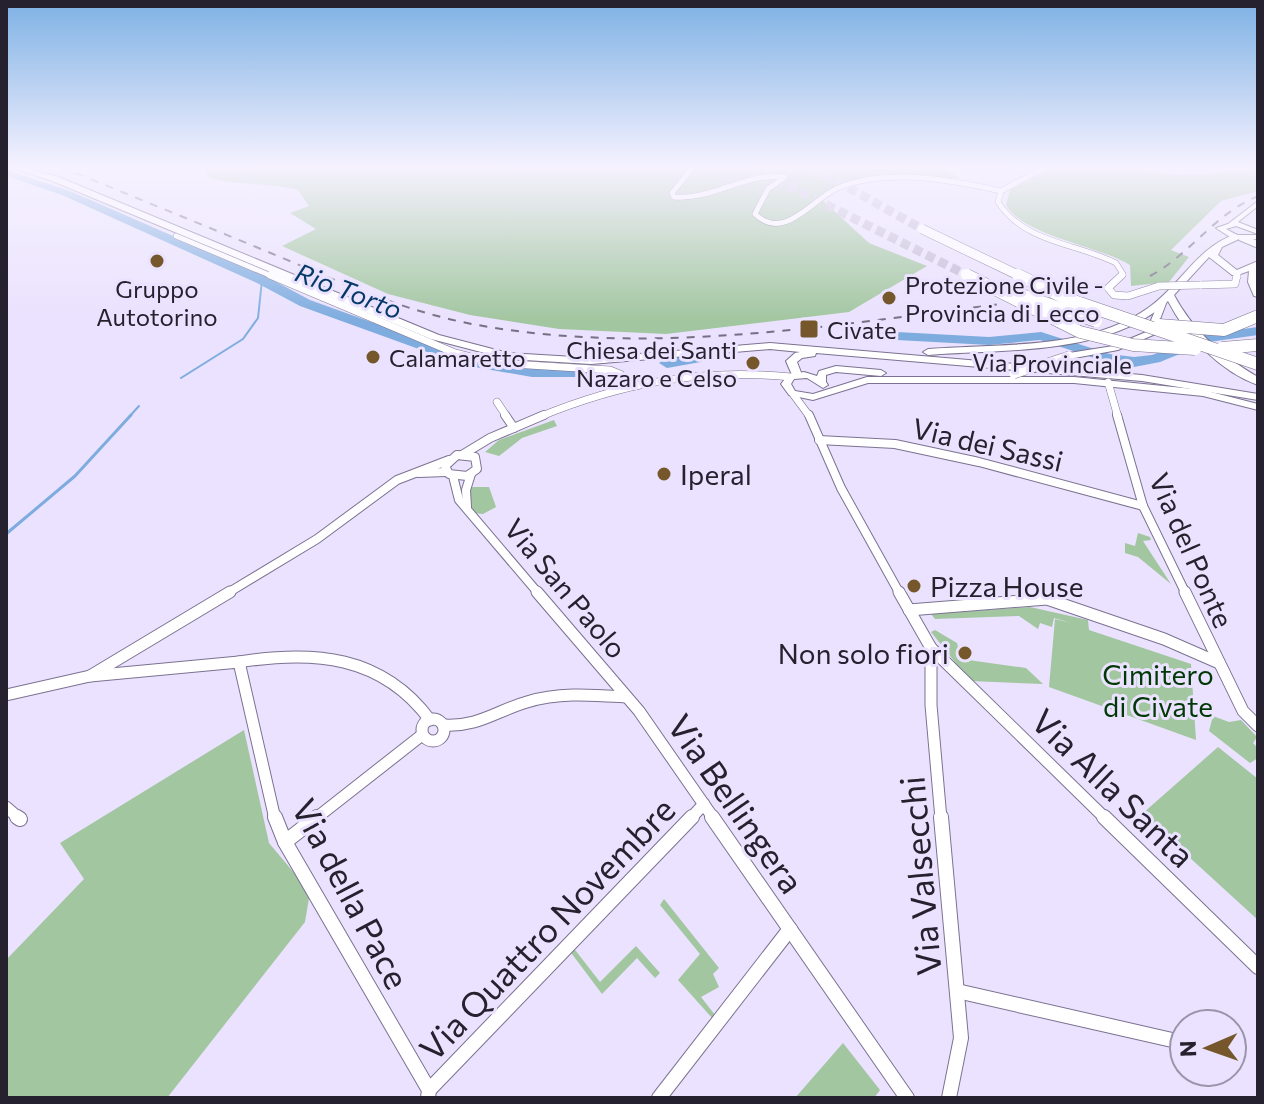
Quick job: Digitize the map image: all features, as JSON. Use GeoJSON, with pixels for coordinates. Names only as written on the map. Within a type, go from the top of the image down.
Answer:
{"type":"FeatureCollection","features":[{"type":"Feature","properties":{"kind":"highway"},"geometry":{"type":"LineString","coordinates":[[922,229],[982,261],[1087,307],[1258,366]]}},
{"type":"Feature","properties":{"kind":"highway"},"geometry":{"type":"LineString","coordinates":[[1239,238],[1258,245]]}},
{"type":"Feature","properties":{"kind":"highway"},"geometry":{"type":"LineString","coordinates":[[982,261],[1163,325],[1224,329],[1245,325],[1258,316]]}},
{"type":"Feature","properties":{"kind":"highway"},"geometry":{"type":"LineString","coordinates":[[1235,273],[1258,265]]}},
{"type":"Feature","properties":{"kind":"highway"},"geometry":{"type":"LineString","coordinates":[[1258,265],[1252,283],[1258,294]]}},
{"type":"Feature","properties":{"kind":"highway"},"geometry":{"type":"LineString","coordinates":[[1258,345],[1173,349],[1115,345],[1072,331],[965,274],[1085,318],[1258,366]]}},
{"type":"Feature","properties":{"kind":"main road"},"geometry":{"type":"LineString","coordinates":[[137,219],[176,236]]}},
{"type":"Feature","properties":{"kind":"main road"},"geometry":{"type":"LineString","coordinates":[[151,219],[435,337],[508,356],[591,361],[770,346],[1142,378],[1258,397]]}},
{"type":"Feature","properties":{"kind":"main road"},"geometry":{"type":"LineString","coordinates":[[170,219],[443,333],[514,350],[586,354],[768,340],[1167,373],[1258,389]]}},
{"type":"Feature","properties":{"kind":"main road"},"geometry":{"type":"LineString","coordinates":[[1182,281],[1222,230]]}},
{"type":"Feature","properties":{"kind":"main road"},"geometry":{"type":"LineString","coordinates":[[928,352],[1050,343],[1114,328],[1141,317],[1166,298],[1220,243],[1239,238]]}},
{"type":"Feature","properties":{"kind":"main road"},"geometry":{"type":"LineString","coordinates":[[1220,243],[1213,256],[1235,273]]}},
{"type":"Feature","properties":{"kind":"main road"},"geometry":{"type":"LineString","coordinates":[[1166,298],[1231,366],[1258,382]]}},
{"type":"Feature","properties":{"kind":"main road"},"geometry":{"type":"LineString","coordinates":[[794,382],[790,362],[806,354],[944,361]]}},
{"type":"Feature","properties":{"kind":"street"},"geometry":{"type":"LineString","coordinates":[[759,219],[772,223],[787,219]]}},
{"type":"Feature","properties":{"kind":"street"},"geometry":{"type":"LineString","coordinates":[[1012,219],[1117,264],[1123,275],[1109,287],[1111,293],[1125,297],[1159,286],[1235,284],[1239,278],[1235,273]]}},
{"type":"Feature","properties":{"kind":"street"},"geometry":{"type":"LineString","coordinates":[[1238,219],[1221,226],[1222,230],[1239,238],[1257,233]]}},
{"type":"Feature","properties":{"kind":"street"},"geometry":{"type":"LineString","coordinates":[[1231,224],[1257,233]]}},
{"type":"Feature","properties":{"kind":"street"},"geometry":{"type":"LineString","coordinates":[[176,236],[425,343],[495,363],[610,370],[622,375],[622,385]]}},
{"type":"Feature","properties":{"kind":"street"},"geometry":{"type":"LineString","coordinates":[[1150,333],[1166,298]]}},
{"type":"Feature","properties":{"kind":"street"},"geometry":{"type":"LineString","coordinates":[[808,412],[820,389],[821,374],[827,370],[1014,374],[1083,352],[1115,348],[1184,320]]}},
{"type":"Feature","properties":{"kind":"street"},"geometry":{"type":"LineString","coordinates":[[794,382],[826,366],[849,370]]}},
{"type":"Feature","properties":{"kind":"street"},"geometry":{"type":"LineString","coordinates":[[90,676],[317,539],[407,474],[462,455],[504,432],[622,385],[686,374],[755,376],[820,389]]}},
{"type":"Feature","properties":{"kind":"street","name":"Via Provinciale"},"geometry":{"type":"LineString","coordinates":[[820,389],[867,380],[1108,382],[1203,393],[1258,407]]}},
{"type":"Feature","properties":{"kind":"street"},"geometry":{"type":"LineString","coordinates":[[794,382],[820,389]]}},
{"type":"Feature","properties":{"kind":"street"},"geometry":{"type":"LineString","coordinates":[[794,382],[841,488],[931,648]]}},
{"type":"Feature","properties":{"kind":"street","name":"Via del Ponte"},"geometry":{"type":"LineString","coordinates":[[1108,382],[1143,506],[1243,711],[1258,726]]}},
{"type":"Feature","properties":{"kind":"street"},"geometry":{"type":"LineString","coordinates":[[497,402],[514,428]]}},
{"type":"Feature","properties":{"kind":"street"},"geometry":{"type":"LineString","coordinates":[[407,474],[471,474],[487,447],[504,432]]}},
{"type":"Feature","properties":{"kind":"street","name":"Via dei Sassi"},"geometry":{"type":"LineString","coordinates":[[819,440],[909,447],[979,462],[1143,506]]}},
{"type":"Feature","properties":{"kind":"street"},"geometry":{"type":"LineString","coordinates":[[462,455],[475,457],[479,462]]}},
{"type":"Feature","properties":{"kind":"street"},"geometry":{"type":"LineString","coordinates":[[449,460],[449,474]]}},
{"type":"Feature","properties":{"kind":"street","name":"Via San Paolo"},"geometry":{"type":"LineString","coordinates":[[449,474],[459,500],[626,697]]}},
{"type":"Feature","properties":{"kind":"street","name":"Via San Paolo"},"geometry":{"type":"LineString","coordinates":[[468,510],[465,499],[471,474]]}},
{"type":"Feature","properties":{"kind":"street"},"geometry":{"type":"LineString","coordinates":[[909,610],[1047,599],[1164,639],[1219,663]]}},
{"type":"Feature","properties":{"kind":"street","name":"Via Alla Santa"},"geometry":{"type":"LineString","coordinates":[[931,648],[1258,967]]}},
{"type":"Feature","properties":{"kind":"street","name":"Via Valsecchi"},"geometry":{"type":"LineString","coordinates":[[931,648],[931,705],[961,1038],[949,1098]]}},
{"type":"Feature","properties":{"kind":"street"},"geometry":{"type":"LineString","coordinates":[[6,695],[90,676],[296,654],[336,655],[382,673],[430,720]]}},
{"type":"Feature","properties":{"kind":"street","name":"Via della Pace"},"geometry":{"type":"LineString","coordinates":[[239,662],[267,771],[273,813],[285,842],[429,1094]]}},
{"type":"Feature","properties":{"kind":"street"},"geometry":{"type":"LineString","coordinates":[[285,842],[422,735],[424,725],[430,720],[440,720],[444,725],[474,727],[526,702],[556,696],[626,697]]}},
{"type":"Feature","properties":{"kind":"street","name":"Via Bellingera"},"geometry":{"type":"LineString","coordinates":[[626,697],[704,804],[907,1098]]}},
{"type":"Feature","properties":{"kind":"street"},"geometry":{"type":"LineString","coordinates":[[422,735],[429,740],[438,738],[444,725]]}},
{"type":"Feature","properties":{"kind":"street","name":"Via Quattro Novembre"},"geometry":{"type":"LineString","coordinates":[[429,1094],[704,804]]}},
{"type":"Feature","properties":{"kind":"street"},"geometry":{"type":"LineString","coordinates":[[6,807],[20,819]]}},
{"type":"Feature","properties":{"kind":"street"},"geometry":{"type":"LineString","coordinates":[[659,1098],[790,929]]}},
{"type":"Feature","properties":{"kind":"street"},"geometry":{"type":"LineString","coordinates":[[957,991],[1168,1039]]}},
{"type":"Feature","properties":{"kind":"green space"},"geometry":{"type":"Polygon","coordinates":[[[299,219],[842,219],[869,243],[927,266],[849,312],[666,334],[559,329],[470,315],[388,294],[282,246],[316,229],[299,219]]]}},
{"type":"Feature","properties":{"kind":"green space"},"geometry":{"type":"Polygon","coordinates":[[[1019,219],[1203,219],[1171,250],[1189,257],[1169,282],[1131,286],[1130,265],[1019,219]]]}},
{"type":"Feature","properties":{"kind":"green space"},"geometry":{"type":"Polygon","coordinates":[[[554,420],[557,426],[522,438],[499,456],[485,452],[499,440],[554,420]]]}},
{"type":"Feature","properties":{"kind":"green space"},"geometry":{"type":"Polygon","coordinates":[[[469,487],[489,487],[496,507],[483,514],[473,513],[469,487]]]}},
{"type":"Feature","properties":{"kind":"green space"},"geometry":{"type":"Polygon","coordinates":[[[1138,533],[1150,537],[1151,540],[1143,541],[1171,584],[1138,557],[1125,553],[1125,543],[1135,546],[1138,533]]]}},
{"type":"Feature","properties":{"kind":"green space","name":"Cimitero di Civate"},"geometry":{"type":"Polygon","coordinates":[[[1030,607],[1088,620],[1089,630],[1191,664],[1196,740],[1049,687],[1055,619],[1071,623],[1054,618],[1052,627],[1040,623],[1038,629],[1019,616],[935,619],[931,614],[1030,607]]]}},
{"type":"Feature","properties":{"kind":"green space"},"geometry":{"type":"Polygon","coordinates":[[[935,630],[957,643],[961,659],[1026,668],[1043,684],[970,681],[931,632],[935,630]]]}},
{"type":"Feature","properties":{"kind":"green space"},"geometry":{"type":"Polygon","coordinates":[[[1213,716],[1229,722],[1241,720],[1257,737],[1253,743],[1258,748],[1258,758],[1250,763],[1209,731],[1213,716]]]}},
{"type":"Feature","properties":{"kind":"green space"},"geometry":{"type":"Polygon","coordinates":[[[244,730],[269,843],[310,892],[305,922],[167,1098],[6,1098],[6,960],[84,879],[60,843],[244,730]]]}},
{"type":"Feature","properties":{"kind":"green space"},"geometry":{"type":"Polygon","coordinates":[[[1218,747],[1258,779],[1258,920],[1142,814],[1218,747]]]}},
{"type":"Feature","properties":{"kind":"green space"},"geometry":{"type":"Polygon","coordinates":[[[664,899],[719,968],[713,974],[719,987],[701,997],[715,1015],[713,1019],[678,980],[700,954],[660,905],[664,899]]]}},
{"type":"Feature","properties":{"kind":"green space"},"geometry":{"type":"Polygon","coordinates":[[[572,946],[600,982],[636,946],[660,973],[655,978],[637,958],[602,994],[569,950],[572,946]]]}},
{"type":"Feature","properties":{"kind":"green space"},"geometry":{"type":"Polygon","coordinates":[[[843,1043],[880,1090],[874,1098],[795,1098],[843,1043]]]}},
{"type":"Feature","properties":{"kind":"waterway","name":"Rio Torto"},"geometry":{"type":"LineString","coordinates":[[123,219],[262,280],[305,303],[468,362],[532,372],[597,372]]}},
{"type":"Feature","properties":{"kind":"waterway"},"geometry":{"type":"LineString","coordinates":[[181,378],[243,339],[258,318],[262,280]]}},
{"type":"Feature","properties":{"kind":"waterway","name":"Rio Torto"},"geometry":{"type":"LineString","coordinates":[[860,334],[989,341],[1041,336],[1108,358],[1134,362],[1155,359],[1206,338],[1258,331]]}},
{"type":"Feature","properties":{"kind":"waterway","name":"Rio Torto"},"geometry":{"type":"LineString","coordinates":[[667,363],[707,357]]}},
{"type":"Feature","properties":{"kind":"waterway"},"geometry":{"type":"LineString","coordinates":[[129,417],[139,406]]}},
{"type":"Feature","properties":{"kind":"waterway"},"geometry":{"type":"LineString","coordinates":[[6,534],[75,476],[131,415]]}},
{"type":"Feature","properties":{"kind":"tunnel"},"geometry":{"type":"LineString","coordinates":[[854,219],[965,274]]}},
{"type":"Feature","properties":{"kind":"tunnel"},"geometry":{"type":"LineString","coordinates":[[903,219],[922,229]]}},
{"type":"Feature","properties":{"kind":"railway"},"geometry":{"type":"LineString","coordinates":[[187,219],[371,294],[421,311],[472,324],[538,334],[604,338],[737,335],[1001,304]]}},
{"type":"Feature","properties":{"kind":"railway"},"geometry":{"type":"LineString","coordinates":[[1150,276],[1178,257],[1221,219]]}},
{"type":"Feature","properties":{"kind":"place","name":"Gruppo Autotorino"},"geometry":{"type":"Point","coordinates":[157,261]}},
{"type":"Feature","properties":{"kind":"place","name":"Protezione Civile - Provincia di Lecco"},"geometry":{"type":"Point","coordinates":[889,298]}},
{"type":"Feature","properties":{"kind":"place","name":"Civate"},"geometry":{"type":"Point","coordinates":[809,329]}},
{"type":"Feature","properties":{"kind":"place","name":"Calamaretto"},"geometry":{"type":"Point","coordinates":[373,357]}},
{"type":"Feature","properties":{"kind":"place","name":"Chiesa dei Santi Nazaro e Celso"},"geometry":{"type":"Point","coordinates":[753,363]}},
{"type":"Feature","properties":{"kind":"place","name":"Iperal"},"geometry":{"type":"Point","coordinates":[664,474]}},
{"type":"Feature","properties":{"kind":"place","name":"Pizza House"},"geometry":{"type":"Point","coordinates":[914,586]}},
{"type":"Feature","properties":{"kind":"place","name":"Non solo fiori"},"geometry":{"type":"Point","coordinates":[965,653]}}]}
